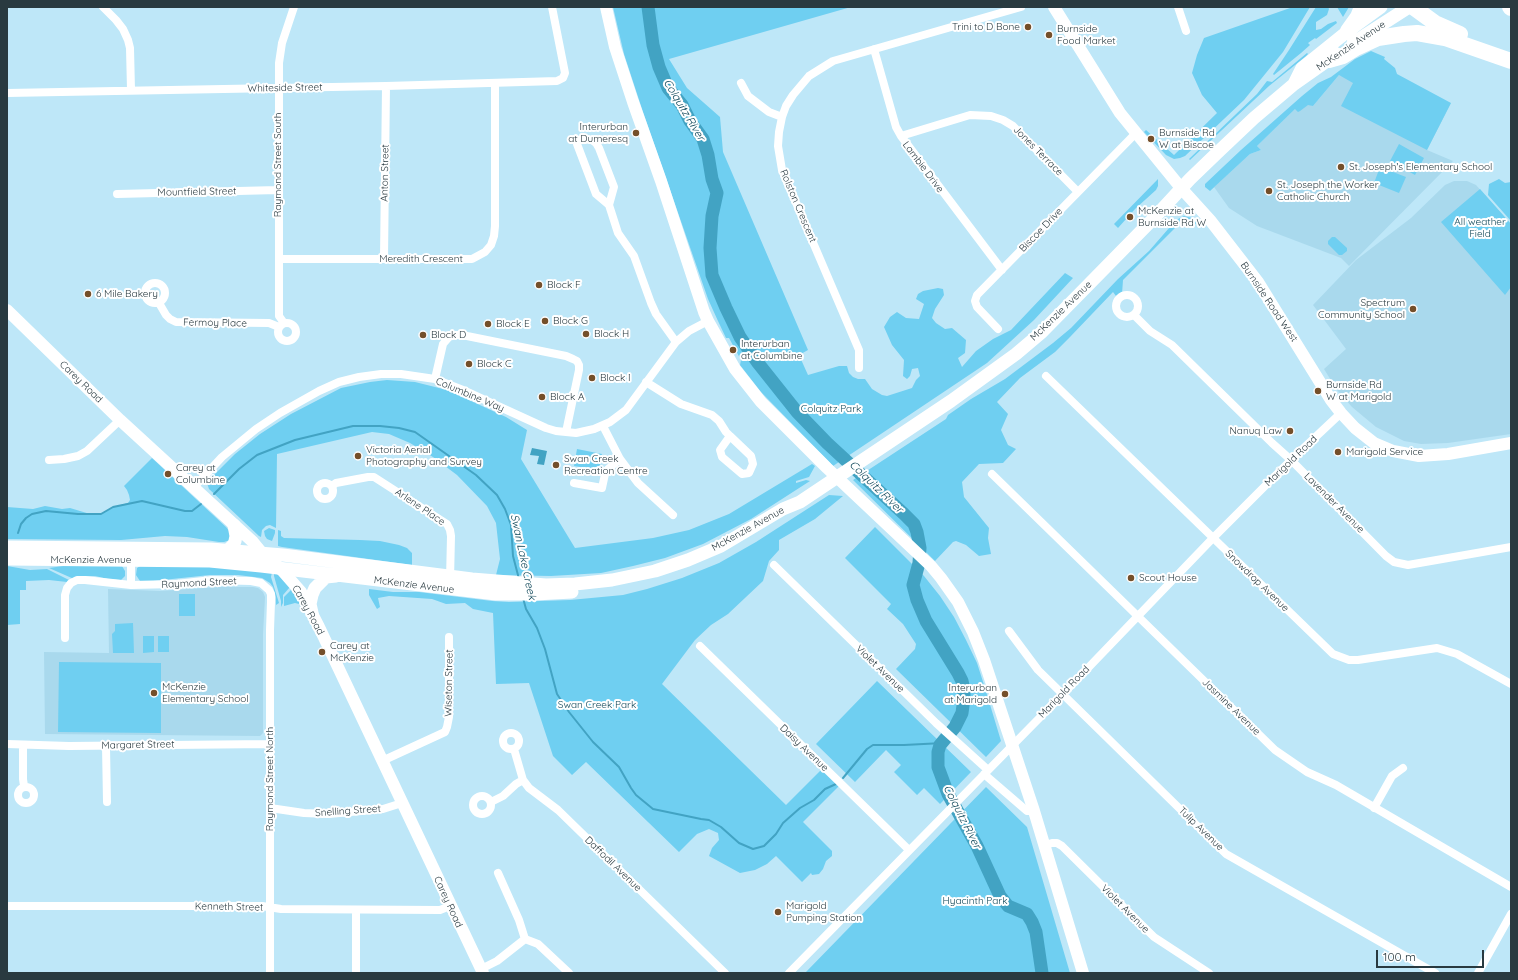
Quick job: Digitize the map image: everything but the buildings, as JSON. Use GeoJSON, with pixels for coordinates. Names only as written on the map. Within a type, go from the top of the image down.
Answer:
{"type":"FeatureCollection","features":[{"type":"Feature","properties":{"kind":"highway"},"geometry":{"type":"LineString","coordinates":[[1348,31],[1358,17],[1362,7]]}},
{"type":"Feature","properties":{"kind":"highway"},"geometry":{"type":"LineString","coordinates":[[1413,7],[1434,23],[1511,55]]}},
{"type":"Feature","properties":{"kind":"highway"},"geometry":{"type":"LineString","coordinates":[[1329,60],[1343,56],[1378,38],[1417,33],[1446,38],[1511,61]]}},
{"type":"Feature","properties":{"kind":"main road","name":"McKenzie Avenue"},"geometry":{"type":"LineString","coordinates":[[1293,85],[1302,68],[1381,7]]}},
{"type":"Feature","properties":{"kind":"main road","name":"McKenzie Avenue"},"geometry":{"type":"LineString","coordinates":[[7,559],[210,561],[287,572],[534,589],[563,593],[638,583],[680,571],[714,557],[751,538],[786,516],[800,502],[988,375],[1042,332],[1154,218],[1181,188],[1254,118],[1293,85],[1409,7]]}},
{"type":"Feature","properties":{"kind":"main road"},"geometry":{"type":"LineString","coordinates":[[228,550],[235,541],[236,536],[234,525]]}},
{"type":"Feature","properties":{"kind":"main road","name":"McKenzie Avenue"},"geometry":{"type":"LineString","coordinates":[[7,547],[194,548],[228,550],[324,561],[450,583]]}},
{"type":"Feature","properties":{"kind":"main road"},"geometry":{"type":"LineString","coordinates":[[312,613],[310,604],[312,595],[320,582],[326,577],[343,576]]}},
{"type":"Feature","properties":{"kind":"street"},"geometry":{"type":"LineString","coordinates":[[103,7],[116,20],[128,40],[130,48],[131,90]]}},
{"type":"Feature","properties":{"kind":"street","name":"Raymond Street South"},"geometry":{"type":"LineString","coordinates":[[282,325],[279,316],[278,88],[282,43],[294,7]]}},
{"type":"Feature","properties":{"kind":"street","name":"Whiteside Street"},"geometry":{"type":"LineString","coordinates":[[7,93],[386,86],[557,81],[563,78],[565,73],[552,7]]}},
{"type":"Feature","properties":{"kind":"street"},"geometry":{"type":"LineString","coordinates":[[606,7],[615,47],[630,95],[708,321],[735,370],[761,402],[941,578],[958,602],[973,632],[984,660],[1045,845],[1083,973]]}},
{"type":"Feature","properties":{"kind":"street","name":"Rolston Crescent"},"geometry":{"type":"LineString","coordinates":[[859,368],[859,350],[782,170],[778,146],[782,117],[793,95],[809,76],[833,61],[1021,7]]}},
{"type":"Feature","properties":{"kind":"street","name":"Burnside Road West"},"geometry":{"type":"LineString","coordinates":[[1054,7],[1110,97],[1136,133],[1181,188],[1210,220],[1258,282],[1341,413],[1355,428],[1374,442],[1393,451],[1406,454],[1433,455],[1511,443]]}},
{"type":"Feature","properties":{"kind":"street"},"geometry":{"type":"LineString","coordinates":[[1178,7],[1186,31]]}},
{"type":"Feature","properties":{"kind":"street","name":"Lambie Drive"},"geometry":{"type":"LineString","coordinates":[[874,49],[896,127],[901,136],[1002,270]]}},
{"type":"Feature","properties":{"kind":"street","name":"Meredith Crescent"},"geometry":{"type":"LineString","coordinates":[[279,259],[472,259],[485,252],[491,244],[495,226],[495,83]]}},
{"type":"Feature","properties":{"kind":"street"},"geometry":{"type":"LineString","coordinates":[[741,83],[748,96],[769,112],[782,117]]}},
{"type":"Feature","properties":{"kind":"street","name":"Anton Street"},"geometry":{"type":"LineString","coordinates":[[384,259],[386,86]]}},
{"type":"Feature","properties":{"kind":"street","name":"Jones Terrace"},"geometry":{"type":"LineString","coordinates":[[901,136],[970,116],[991,116],[1013,126],[1078,192]]}},
{"type":"Feature","properties":{"kind":"street","name":"Biscoe Drive"},"geometry":{"type":"LineString","coordinates":[[998,330],[977,307],[975,301],[977,295],[1136,133]]}},
{"type":"Feature","properties":{"kind":"street"},"geometry":{"type":"LineString","coordinates":[[609,205],[614,187],[599,148],[592,140],[582,139],[578,141],[577,144],[596,194],[609,205],[618,233],[634,256],[650,303],[676,342]]}},
{"type":"Feature","properties":{"kind":"street","name":"Mountfield Street"},"geometry":{"type":"LineString","coordinates":[[117,194],[278,190]]}},
{"type":"Feature","properties":{"kind":"street","name":"Fermoy Place"},"geometry":{"type":"LineString","coordinates":[[159,303],[166,315],[176,322],[269,323],[282,325]]}},
{"type":"Feature","properties":{"kind":"street","name":"Carey Road"},"geometry":{"type":"LineString","coordinates":[[7,310],[120,420],[194,487],[262,553],[287,572],[301,592],[312,613],[482,971]]}},
{"type":"Feature","properties":{"kind":"street","name":"Lavender Avenue"},"geometry":{"type":"LineString","coordinates":[[1134,315],[1150,331],[1172,345],[1291,460],[1386,556],[1394,562],[1402,565],[1412,565],[1511,547]]}},
{"type":"Feature","properties":{"kind":"street","name":"Columbine Way"},"geometry":{"type":"LineString","coordinates":[[194,487],[222,457],[244,437],[280,413],[319,391],[339,382],[359,377],[381,374],[401,374],[435,379],[546,428],[566,432],[585,432],[603,426],[617,418],[626,410],[676,342],[689,331],[708,321]]}},
{"type":"Feature","properties":{"kind":"street"},"geometry":{"type":"LineString","coordinates":[[435,379],[443,344],[448,337],[456,335],[566,356],[573,359],[579,365],[566,432]]}},
{"type":"Feature","properties":{"kind":"street","name":"Snowdrop Avenue"},"geometry":{"type":"LineString","coordinates":[[1046,376],[1333,654],[1349,660],[1358,660],[1437,648],[1457,654],[1511,684]]}},
{"type":"Feature","properties":{"kind":"street"},"geometry":{"type":"LineString","coordinates":[[646,382],[681,404],[712,415],[719,420],[730,436],[751,456],[753,464],[749,473],[742,474],[722,457],[720,450],[730,436]]}},
{"type":"Feature","properties":{"kind":"street","name":"Marigold Road"},"geometry":{"type":"LineString","coordinates":[[789,973],[1062,695],[1213,538],[1291,460],[1341,413]]}},
{"type":"Feature","properties":{"kind":"street"},"geometry":{"type":"LineString","coordinates":[[49,460],[78,456],[86,451],[120,420]]}},
{"type":"Feature","properties":{"kind":"street"},"geometry":{"type":"LineString","coordinates":[[603,426],[620,459],[638,483],[673,515]]}},
{"type":"Feature","properties":{"kind":"street"},"geometry":{"type":"LineString","coordinates":[[574,482],[602,488],[605,474],[608,469],[620,459]]}},
{"type":"Feature","properties":{"kind":"street","name":"Jasmine Avenue"},"geometry":{"type":"LineString","coordinates":[[992,474],[1275,750],[1307,772],[1336,785],[1511,887]]}},
{"type":"Feature","properties":{"kind":"street","name":"Arlene Place"},"geometry":{"type":"LineString","coordinates":[[332,486],[336,483],[374,477],[447,524],[451,536],[450,583]]}},
{"type":"Feature","properties":{"kind":"street"},"geometry":{"type":"LineString","coordinates":[[131,560],[131,585]]}},
{"type":"Feature","properties":{"kind":"street"},"geometry":{"type":"LineString","coordinates":[[287,572],[294,564],[312,564],[324,561]]}},
{"type":"Feature","properties":{"kind":"street","name":"Violet Avenue"},"geometry":{"type":"LineString","coordinates":[[774,565],[1027,811],[1034,811]]}},
{"type":"Feature","properties":{"kind":"street","name":"Raymond Street"},"geometry":{"type":"LineString","coordinates":[[65,638],[65,595],[67,588],[71,583],[77,580],[131,585],[176,584],[212,580],[251,581],[261,583],[265,586]]}},
{"type":"Feature","properties":{"kind":"street","name":"Raymond Street North"},"geometry":{"type":"LineString","coordinates":[[265,586],[271,594],[270,973]]}},
{"type":"Feature","properties":{"kind":"street","name":"Tulip Avenue"},"geometry":{"type":"LineString","coordinates":[[1009,631],[1038,670],[1062,695],[1226,854],[1436,973]]}},
{"type":"Feature","properties":{"kind":"street","name":"Wiseton Street"},"geometry":{"type":"LineString","coordinates":[[382,761],[445,732],[449,717],[449,637]]}},
{"type":"Feature","properties":{"kind":"street","name":"Daisy Avenue"},"geometry":{"type":"LineString","coordinates":[[700,646],[909,850]]}},
{"type":"Feature","properties":{"kind":"street","name":"Margaret Street"},"geometry":{"type":"LineString","coordinates":[[7,744],[106,746],[270,744]]}},
{"type":"Feature","properties":{"kind":"street"},"geometry":{"type":"LineString","coordinates":[[23,744],[24,786]]}},
{"type":"Feature","properties":{"kind":"street"},"geometry":{"type":"LineString","coordinates":[[106,746],[107,802]]}},
{"type":"Feature","properties":{"kind":"street","name":"Daffodil Avenue"},"geometry":{"type":"LineString","coordinates":[[514,749],[524,780],[529,788],[558,810],[725,973]]}},
{"type":"Feature","properties":{"kind":"street"},"geometry":{"type":"LineString","coordinates":[[1374,808],[1392,776],[1403,768]]}},
{"type":"Feature","properties":{"kind":"street"},"geometry":{"type":"LineString","coordinates":[[491,802],[503,796],[516,784],[524,780]]}},
{"type":"Feature","properties":{"kind":"street","name":"Snelling Street"},"geometry":{"type":"LineString","coordinates":[[270,808],[304,813],[329,814],[383,809],[402,803]]}},
{"type":"Feature","properties":{"kind":"street","name":"Violet Avenue"},"geometry":{"type":"LineString","coordinates":[[1045,845],[1057,843],[1062,846],[1154,937],[1209,973]]}},
{"type":"Feature","properties":{"kind":"street"},"geometry":{"type":"LineString","coordinates":[[498,874],[519,920],[525,939]]}},
{"type":"Feature","properties":{"kind":"street","name":"Kenneth Street"},"geometry":{"type":"LineString","coordinates":[[7,906],[262,906],[281,909],[440,910],[450,906]]}},
{"type":"Feature","properties":{"kind":"street"},"geometry":{"type":"LineString","coordinates":[[356,910],[356,973]]}},
{"type":"Feature","properties":{"kind":"street"},"geometry":{"type":"LineString","coordinates":[[1478,973],[1511,914]]}},
{"type":"Feature","properties":{"kind":"street"},"geometry":{"type":"LineString","coordinates":[[482,971],[525,939]]}},
{"type":"Feature","properties":{"kind":"street"},"geometry":{"type":"LineString","coordinates":[[525,939],[538,944],[570,973]]}},
{"type":"Feature","properties":{"kind":"shaded area","name":"St. Joseph's Elementary School"},"geometry":{"type":"Polygon","coordinates":[[[1339,75],[1451,103],[1427,150],[1453,161],[1349,266],[1341,258],[1257,226],[1229,208],[1214,187],[1250,154],[1261,150],[1257,146],[1303,101],[1313,106],[1339,75]]]}},
{"type":"Feature","properties":{"kind":"shaded area","name":"Spectrum Community School"},"geometry":{"type":"Polygon","coordinates":[[[1454,181],[1467,181],[1476,185],[1511,224],[1511,434],[1448,443],[1421,444],[1404,441],[1376,427],[1352,407],[1337,390],[1324,369],[1346,349],[1313,305],[1356,260],[1411,218],[1445,185],[1454,181]]]}},
{"type":"Feature","properties":{"kind":"shaded area"},"geometry":{"type":"Polygon","coordinates":[[[532,448],[547,451],[544,465],[537,464],[539,456],[530,455],[532,448]]]}},
{"type":"Feature","properties":{"kind":"shaded area","name":"McKenzie Elementary School"},"geometry":{"type":"Polygon","coordinates":[[[219,587],[258,588],[263,592],[265,597],[263,634],[263,733],[260,736],[45,734],[44,652],[109,653],[108,589],[160,591],[219,587]]]}},
{"type":"Feature","properties":{"kind":"green space","name":"Colquitz Park"},"geometry":{"type":"Polygon","coordinates":[[[613,7],[851,7],[669,59],[687,88],[720,117],[723,152],[808,350],[799,355],[808,375],[839,366],[847,366],[849,373],[853,377],[865,379],[872,389],[882,395],[887,396],[912,388],[920,376],[918,368],[912,369],[910,376],[907,379],[903,376],[904,360],[892,345],[884,327],[890,317],[897,312],[906,318],[919,319],[924,304],[916,299],[918,294],[923,291],[938,288],[943,289],[944,295],[935,309],[932,318],[936,323],[945,329],[952,328],[966,340],[965,353],[958,358],[962,367],[976,351],[993,339],[1011,330],[1065,273],[1073,278],[1034,320],[987,363],[833,466],[761,392],[740,365],[741,360],[729,338],[726,338],[708,299],[643,112],[624,54],[613,7]]]}},
{"type":"Feature","properties":{"kind":"green space"},"geometry":{"type":"Polygon","coordinates":[[[1293,7],[1310,7],[1283,52],[1244,100],[1185,156],[1174,159],[1166,155],[1144,132],[1146,130],[1174,155],[1217,113],[1202,95],[1192,73],[1204,38],[1293,7]]]}},
{"type":"Feature","properties":{"kind":"green space"},"geometry":{"type":"Polygon","coordinates":[[[1316,7],[1328,7],[1329,9],[1327,15],[1316,22],[1316,30],[1336,21],[1337,23],[1316,39],[1315,38],[1308,43],[1310,45],[1274,75],[1273,74],[1316,7]]]}},
{"type":"Feature","properties":{"kind":"green space"},"geometry":{"type":"Polygon","coordinates":[[[1337,7],[1349,7],[1343,17],[1337,7]]]}},
{"type":"Feature","properties":{"kind":"green space"},"geometry":{"type":"Polygon","coordinates":[[[1371,51],[1385,57],[1384,59],[1395,68],[1397,74],[1451,103],[1427,150],[1341,106],[1353,83],[1339,75],[1313,106],[1308,105],[1298,112],[1295,109],[1257,146],[1261,150],[1250,154],[1210,191],[1205,187],[1205,184],[1241,150],[1302,96],[1318,83],[1331,77],[1355,59],[1371,51]]]}},
{"type":"Feature","properties":{"kind":"green space"},"geometry":{"type":"Polygon","coordinates":[[[1307,53],[1308,54],[1305,57],[1269,86],[1190,160],[1189,159],[1257,94],[1267,81],[1272,82],[1307,53]]]}},
{"type":"Feature","properties":{"kind":"green space"},"geometry":{"type":"Polygon","coordinates":[[[1399,144],[1424,158],[1415,175],[1390,161],[1399,144]]]}},
{"type":"Feature","properties":{"kind":"green space"},"geometry":{"type":"Polygon","coordinates":[[[1380,167],[1406,177],[1399,193],[1374,183],[1380,167]]]}},
{"type":"Feature","properties":{"kind":"green space"},"geometry":{"type":"Polygon","coordinates":[[[1158,179],[1158,186],[1156,190],[1135,209],[1118,228],[1114,224],[1158,179]]]}},
{"type":"Feature","properties":{"kind":"green space"},"geometry":{"type":"Polygon","coordinates":[[[1499,179],[1505,183],[1511,182],[1511,221],[1488,195],[1489,184],[1499,179]]]}},
{"type":"Feature","properties":{"kind":"green space","name":"All weather Field"},"geometry":{"type":"Polygon","coordinates":[[[1480,189],[1511,224],[1511,287],[1505,295],[1441,222],[1480,189]]]}},
{"type":"Feature","properties":{"kind":"green space"},"geometry":{"type":"Polygon","coordinates":[[[1184,216],[1192,218],[1199,225],[1188,221],[1188,224],[1180,223],[1123,280],[1122,294],[1116,296],[1113,292],[1055,352],[1020,378],[997,402],[1008,414],[1001,430],[1008,445],[1016,449],[1003,463],[979,464],[962,482],[964,497],[989,528],[988,538],[991,554],[979,556],[966,545],[956,541],[953,542],[935,561],[853,480],[946,419],[948,415],[971,399],[1005,379],[1053,343],[1071,328],[1118,279],[1149,251],[1176,220],[1184,216]]]}},
{"type":"Feature","properties":{"kind":"green space"},"geometry":{"type":"Polygon","coordinates":[[[1332,237],[1335,237],[1347,248],[1347,251],[1342,255],[1339,255],[1328,244],[1328,241],[1332,237]]]}},
{"type":"Feature","properties":{"kind":"green space"},"geometry":{"type":"Polygon","coordinates":[[[387,380],[415,382],[447,390],[506,417],[527,430],[521,459],[575,548],[653,538],[689,530],[729,514],[812,464],[815,466],[809,477],[796,481],[796,483],[806,480],[810,481],[751,519],[703,544],[665,558],[601,573],[551,576],[496,575],[500,559],[496,523],[487,506],[457,475],[433,457],[410,443],[389,434],[372,432],[277,454],[276,528],[270,525],[266,526],[262,530],[261,537],[209,489],[207,483],[235,454],[260,434],[291,414],[341,388],[387,380]]]}},
{"type":"Feature","properties":{"kind":"green space"},"geometry":{"type":"Polygon","coordinates":[[[577,449],[602,454],[599,470],[574,466],[577,449]]]}},
{"type":"Feature","properties":{"kind":"green space"},"geometry":{"type":"Polygon","coordinates":[[[152,458],[226,527],[230,532],[230,540],[219,542],[187,537],[165,536],[121,540],[7,539],[7,507],[33,509],[45,506],[62,509],[70,508],[90,514],[101,514],[113,507],[128,503],[130,500],[129,495],[124,486],[152,458]]]}},
{"type":"Feature","properties":{"kind":"green space","name":"Swan Creek Park"},"geometry":{"type":"Polygon","coordinates":[[[829,495],[843,496],[815,519],[779,540],[779,550],[769,561],[763,581],[728,614],[711,625],[695,640],[662,684],[786,805],[822,769],[839,786],[803,822],[832,851],[832,856],[826,861],[819,874],[812,875],[811,873],[802,882],[776,856],[767,864],[755,870],[740,873],[709,856],[712,848],[719,840],[718,833],[709,829],[697,834],[679,852],[586,762],[572,775],[553,756],[529,683],[496,684],[493,613],[473,609],[465,603],[446,604],[432,599],[389,596],[378,598],[380,607],[377,609],[369,595],[369,589],[393,592],[419,592],[509,602],[570,600],[623,595],[682,578],[719,563],[756,542],[829,495]]]}},
{"type":"Feature","properties":{"kind":"green space"},"geometry":{"type":"Polygon","coordinates":[[[875,527],[924,576],[954,617],[966,640],[977,663],[1001,741],[986,757],[896,669],[915,649],[916,644],[903,624],[887,609],[891,604],[845,558],[875,527]]]}},
{"type":"Feature","properties":{"kind":"green space"},"geometry":{"type":"Polygon","coordinates":[[[269,528],[275,530],[272,541],[267,539],[265,536],[264,531],[269,528]]]}},
{"type":"Feature","properties":{"kind":"green space"},"geometry":{"type":"Polygon","coordinates":[[[278,530],[281,531],[281,536],[284,538],[380,541],[399,545],[407,548],[412,553],[412,565],[278,546],[278,530]]]}},
{"type":"Feature","properties":{"kind":"green space"},"geometry":{"type":"Polygon","coordinates":[[[77,564],[122,566],[125,571],[125,576],[121,580],[95,576],[86,576],[74,579],[49,568],[77,564]]]}},
{"type":"Feature","properties":{"kind":"green space"},"geometry":{"type":"Polygon","coordinates":[[[7,566],[30,570],[47,569],[69,580],[67,582],[49,580],[26,581],[26,590],[20,590],[20,624],[7,625],[7,566]]]}},
{"type":"Feature","properties":{"kind":"green space"},"geometry":{"type":"Polygon","coordinates":[[[140,566],[200,566],[272,572],[271,577],[279,603],[276,605],[276,597],[273,587],[262,578],[238,575],[210,575],[144,582],[140,581],[136,575],[137,568],[140,566]]]}},
{"type":"Feature","properties":{"kind":"green space"},"geometry":{"type":"Polygon","coordinates":[[[274,572],[290,587],[283,595],[283,603],[281,607],[281,601],[274,572]]]}},
{"type":"Feature","properties":{"kind":"green space"},"geometry":{"type":"Polygon","coordinates":[[[292,589],[304,608],[302,610],[299,604],[295,603],[284,606],[284,597],[292,589]]]}},
{"type":"Feature","properties":{"kind":"green space"},"geometry":{"type":"Polygon","coordinates":[[[179,594],[195,594],[195,616],[179,616],[179,594]]]}},
{"type":"Feature","properties":{"kind":"green space"},"geometry":{"type":"Polygon","coordinates":[[[133,623],[134,653],[113,653],[112,634],[115,631],[115,624],[133,623]]]}},
{"type":"Feature","properties":{"kind":"green space"},"geometry":{"type":"Polygon","coordinates":[[[143,636],[154,636],[154,652],[143,653],[143,636]]]}},
{"type":"Feature","properties":{"kind":"green space"},"geometry":{"type":"Polygon","coordinates":[[[158,636],[169,636],[169,652],[158,652],[158,636]]]}},
{"type":"Feature","properties":{"kind":"green space"},"geometry":{"type":"Polygon","coordinates":[[[59,662],[161,663],[161,733],[58,732],[59,662]]]}},
{"type":"Feature","properties":{"kind":"green space"},"geometry":{"type":"Polygon","coordinates":[[[877,681],[971,772],[940,804],[924,788],[917,795],[894,772],[901,765],[886,750],[855,782],[816,744],[877,681]]]}},
{"type":"Feature","properties":{"kind":"green space","name":"Hyacinth Park"},"geometry":{"type":"Polygon","coordinates":[[[986,787],[1027,827],[1070,973],[805,973],[986,787]]]}},
{"type":"Feature","properties":{"kind":"waterway","name":"Colquitz River"},"geometry":{"type":"LineString","coordinates":[[648,7],[653,45],[659,67],[668,88],[682,105],[690,121],[703,139],[708,155],[712,179],[717,193],[712,216],[710,248],[712,275],[740,337],[758,363],[797,412],[827,443],[914,524],[920,548],[919,563],[913,585],[917,600],[926,621],[958,673],[964,690],[962,713],[955,727],[940,745],[938,752],[938,767],[948,794],[977,846],[1000,896],[1008,906],[1027,914],[1032,922],[1036,932],[1042,973]]}},
{"type":"Feature","properties":{"kind":"waterway","name":"Swan Lake Creek"},"geometry":{"type":"LineString","coordinates":[[214,494],[239,469],[257,455],[295,440],[353,426],[380,426],[399,428],[415,432],[476,475],[497,495],[505,509],[511,525],[513,556],[519,579]]}},
{"type":"Feature","properties":{"kind":"waterway","name":"Swan Lake Creek"},"geometry":{"type":"LineString","coordinates":[[18,533],[21,524],[26,518],[32,514],[46,511],[78,514],[101,514],[113,507],[142,501],[185,511],[192,511],[201,504]]}},
{"type":"Feature","properties":{"kind":"waterway","name":"Swan Lake Creek"},"geometry":{"type":"LineString","coordinates":[[523,598],[526,609],[537,628],[545,649],[557,694],[593,742],[619,767],[636,795],[653,809],[709,820],[721,827],[739,843],[753,849],[764,846],[776,834],[783,823],[800,808],[814,800],[825,789],[836,784]]}},
{"type":"Feature","properties":{"kind":"waterway","name":"Swan Lake Creek"},"geometry":{"type":"LineString","coordinates":[[843,778],[867,749],[873,745],[943,743]]}},
{"type":"Feature","properties":{"kind":"place","name":"Trini to D Bone"},"geometry":{"type":"Point","coordinates":[1028,27]}},
{"type":"Feature","properties":{"kind":"place","name":"Burnside Food Market"},"geometry":{"type":"Point","coordinates":[1049,35]}},
{"type":"Feature","properties":{"kind":"place","name":"Interurban at Dumeresq"},"geometry":{"type":"Point","coordinates":[636,133]}},
{"type":"Feature","properties":{"kind":"place","name":"Burnside Rd W at Biscoe"},"geometry":{"type":"Point","coordinates":[1151,139]}},
{"type":"Feature","properties":{"kind":"place","name":"St. Joseph's Elementary School"},"geometry":{"type":"Point","coordinates":[1341,167]}},
{"type":"Feature","properties":{"kind":"place","name":"St. Joseph the Worker Catholic Church"},"geometry":{"type":"Point","coordinates":[1269,191]}},
{"type":"Feature","properties":{"kind":"place","name":"McKenzie at Burnside Rd W"},"geometry":{"type":"Point","coordinates":[1130,217]}},
{"type":"Feature","properties":{"kind":"place","name":"Block F"},"geometry":{"type":"Point","coordinates":[539,285]}},
{"type":"Feature","properties":{"kind":"place","name":"6 Mile Bakery"},"geometry":{"type":"Point","coordinates":[88,294]}},
{"type":"Feature","properties":{"kind":"place","name":"Spectrum Community School"},"geometry":{"type":"Point","coordinates":[1413,309]}},
{"type":"Feature","properties":{"kind":"place","name":"Block G"},"geometry":{"type":"Point","coordinates":[545,321]}},
{"type":"Feature","properties":{"kind":"place","name":"Block E"},"geometry":{"type":"Point","coordinates":[488,324]}},
{"type":"Feature","properties":{"kind":"place","name":"Block H"},"geometry":{"type":"Point","coordinates":[586,334]}},
{"type":"Feature","properties":{"kind":"place","name":"Block D"},"geometry":{"type":"Point","coordinates":[423,335]}},
{"type":"Feature","properties":{"kind":"place","name":"Interurban at Columbine"},"geometry":{"type":"Point","coordinates":[733,350]}},
{"type":"Feature","properties":{"kind":"place","name":"Block C"},"geometry":{"type":"Point","coordinates":[469,364]}},
{"type":"Feature","properties":{"kind":"place","name":"Block I"},"geometry":{"type":"Point","coordinates":[592,378]}},
{"type":"Feature","properties":{"kind":"place","name":"Burnside Rd W at Marigold"},"geometry":{"type":"Point","coordinates":[1318,391]}},
{"type":"Feature","properties":{"kind":"place","name":"Block A"},"geometry":{"type":"Point","coordinates":[542,397]}},
{"type":"Feature","properties":{"kind":"place","name":"Nanuq Law"},"geometry":{"type":"Point","coordinates":[1290,431]}},
{"type":"Feature","properties":{"kind":"place","name":"Marigold Service"},"geometry":{"type":"Point","coordinates":[1338,452]}},
{"type":"Feature","properties":{"kind":"place","name":"Victoria Aerial Photography and Survey"},"geometry":{"type":"Point","coordinates":[358,456]}},
{"type":"Feature","properties":{"kind":"place","name":"Swan Creek Recreation Centre"},"geometry":{"type":"Point","coordinates":[556,465]}},
{"type":"Feature","properties":{"kind":"place","name":"Carey at Columbine"},"geometry":{"type":"Point","coordinates":[168,474]}},
{"type":"Feature","properties":{"kind":"place","name":"Scout House"},"geometry":{"type":"Point","coordinates":[1131,578]}},
{"type":"Feature","properties":{"kind":"place","name":"Carey at McKenzie"},"geometry":{"type":"Point","coordinates":[322,652]}},
{"type":"Feature","properties":{"kind":"place","name":"McKenzie Elementary School"},"geometry":{"type":"Point","coordinates":[154,693]}},
{"type":"Feature","properties":{"kind":"place","name":"Interurban at Marigold"},"geometry":{"type":"Point","coordinates":[1005,694]}},
{"type":"Feature","properties":{"kind":"place","name":"Marigold Pumping Station"},"geometry":{"type":"Point","coordinates":[778,912]}}]}
